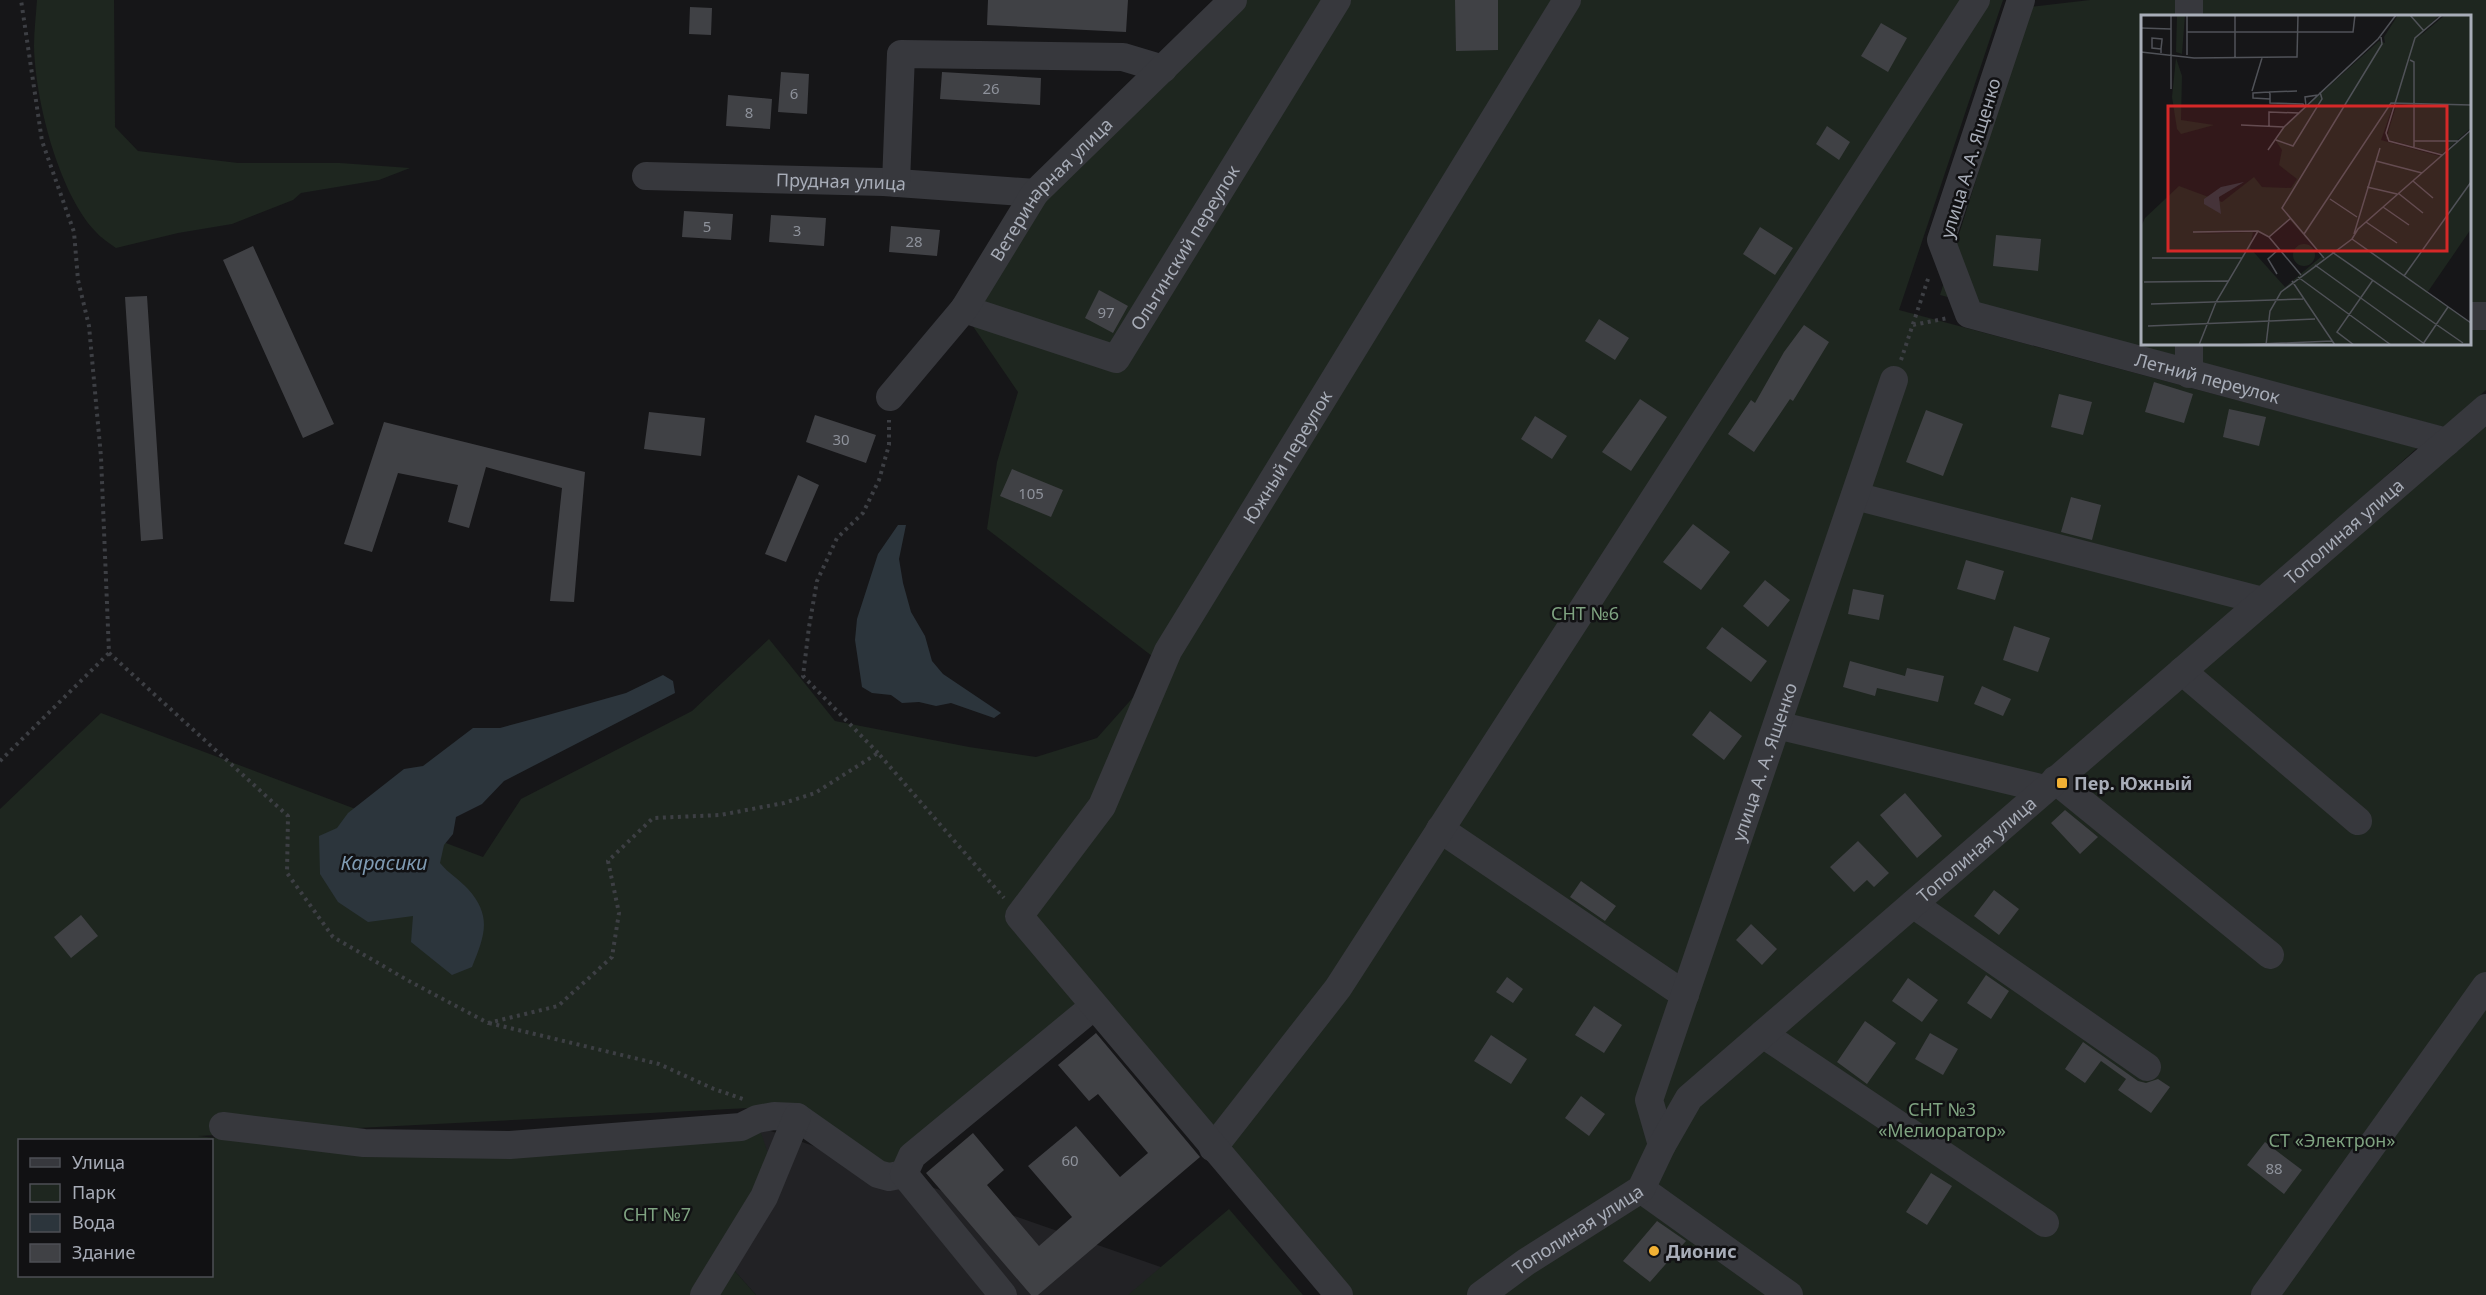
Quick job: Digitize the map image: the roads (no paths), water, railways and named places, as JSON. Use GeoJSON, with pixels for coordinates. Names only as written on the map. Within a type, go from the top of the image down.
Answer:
{"type":"FeatureCollection","features":[{"type":"Feature","properties":{"kind":"street","name":"Ольгинский переулок"},"geometry":{"type":"LineString","coordinates":[[964,309],[1116,359],[1337,0]]}},
{"type":"Feature","properties":{"kind":"street","name":"Южный переулок"},"geometry":{"type":"LineString","coordinates":[[1094,1006],[1019,916],[1102,806],[1168,651],[1567,0]]}},
{"type":"Feature","properties":{"kind":"street"},"geometry":{"type":"LineString","coordinates":[[1213,1148],[1338,988],[1976,0]]}},
{"type":"Feature","properties":{"kind":"street","name":"улица А. А. Ященко"},"geometry":{"type":"LineString","coordinates":[[1970,314],[1941,240],[2021,0]]}},
{"type":"Feature","properties":{"kind":"street","name":"Ветеринарная улица"},"geometry":{"type":"LineString","coordinates":[[890,397],[964,309],[1035,193],[1163,69],[1224,4]]}},
{"type":"Feature","properties":{"kind":"street"},"geometry":{"type":"LineString","coordinates":[[896,183],[901,54],[1123,57],[1163,69]]}},
{"type":"Feature","properties":{"kind":"street","name":"Прудная улица"},"geometry":{"type":"LineString","coordinates":[[645,176],[896,183],[1035,193]]}},
{"type":"Feature","properties":{"kind":"street","name":"Летний переулок"},"geometry":{"type":"LineString","coordinates":[[1970,314],[2447,442]]}},
{"type":"Feature","properties":{"kind":"street"},"geometry":{"type":"LineString","coordinates":[[2471,315],[2486,316]]}},
{"type":"Feature","properties":{"kind":"street"},"geometry":{"type":"LineString","coordinates":[[2189,345],[2189,374]]}},
{"type":"Feature","properties":{"kind":"street","name":"улица А. А. Ященко"},"geometry":{"type":"LineString","coordinates":[[1662,1146],[1649,1100],[1894,380]]}},
{"type":"Feature","properties":{"kind":"street","name":"Тополиная улица"},"geometry":{"type":"LineString","coordinates":[[1481,1295],[1526,1262],[1641,1189],[1689,1098],[2486,408]]}},
{"type":"Feature","properties":{"kind":"street"},"geometry":{"type":"LineString","coordinates":[[1855,496],[2263,602]]}},
{"type":"Feature","properties":{"kind":"street"},"geometry":{"type":"LineString","coordinates":[[2182,671],[2358,821]]}},
{"type":"Feature","properties":{"kind":"street"},"geometry":{"type":"LineString","coordinates":[[1777,724],[2050,785],[2270,955]]}},
{"type":"Feature","properties":{"kind":"street"},"geometry":{"type":"LineString","coordinates":[[1440,829],[1685,995]]}},
{"type":"Feature","properties":{"kind":"street"},"geometry":{"type":"LineString","coordinates":[[1913,904],[2147,1067]]}},
{"type":"Feature","properties":{"kind":"street"},"geometry":{"type":"LineString","coordinates":[[2265,1295],[2486,986]]}},
{"type":"Feature","properties":{"kind":"street"},"geometry":{"type":"LineString","coordinates":[[904,1174],[912,1156],[1094,1006],[1340,1295]]}},
{"type":"Feature","properties":{"kind":"street"},"geometry":{"type":"LineString","coordinates":[[1763,1034],[2045,1223]]}},
{"type":"Feature","properties":{"kind":"street"},"geometry":{"type":"LineString","coordinates":[[223,1125],[364,1143],[510,1145],[741,1127],[757,1119],[774,1116],[798,1117],[878,1174],[889,1177],[904,1174]]}},
{"type":"Feature","properties":{"kind":"street"},"geometry":{"type":"LineString","coordinates":[[704,1295],[764,1197],[798,1117]]}},
{"type":"Feature","properties":{"kind":"street"},"geometry":{"type":"LineString","coordinates":[[904,1174],[989,1290]]}},
{"type":"Feature","properties":{"kind":"street"},"geometry":{"type":"LineString","coordinates":[[1641,1189],[1789,1295]]}},
{"type":"Feature","properties":{"kind":"water"},"geometry":{"type":"Polygon","coordinates":[[[898,525],[906,525],[899,559],[903,583],[911,612],[925,636],[932,661],[943,674],[1001,713],[994,718],[951,703],[936,706],[919,702],[902,703],[891,695],[872,693],[862,687],[855,640],[857,619],[878,554],[898,525]]]}},
{"type":"Feature","properties":{"kind":"water","name":"Карасики"},"geometry":{"type":"Polygon","coordinates":[[[663,675],[673,681],[675,693],[504,781],[482,804],[456,817],[453,834],[444,845],[440,863],[468,889],[481,909],[483,937],[472,967],[452,975],[411,942],[413,916],[368,922],[338,902],[320,874],[319,836],[337,828],[348,813],[404,769],[423,766],[473,728],[500,728],[548,715],[626,693],[663,675]]]}},
{"type":"Feature","properties":{"kind":"place","name":"Пер. Южный"},"geometry":{"type":"Point","coordinates":[2062,783]}},
{"type":"Feature","properties":{"kind":"place","name":"Дионис"},"geometry":{"type":"Point","coordinates":[1654,1251]}},
{"type":"Feature","properties":{"kind":"park label","name":"СНТ №6"},"geometry":{"type":"Point","coordinates":[1585,613]}},
{"type":"Feature","properties":{"kind":"park label","name":"СНТ №3 «Мелиоратор»"},"geometry":{"type":"Point","coordinates":[1942,1119]}},
{"type":"Feature","properties":{"kind":"park label","name":"СТ «Электрон»"},"geometry":{"type":"Point","coordinates":[2332,1140]}},
{"type":"Feature","properties":{"kind":"park label","name":"СНТ №7"},"geometry":{"type":"Point","coordinates":[657,1214]}}]}
